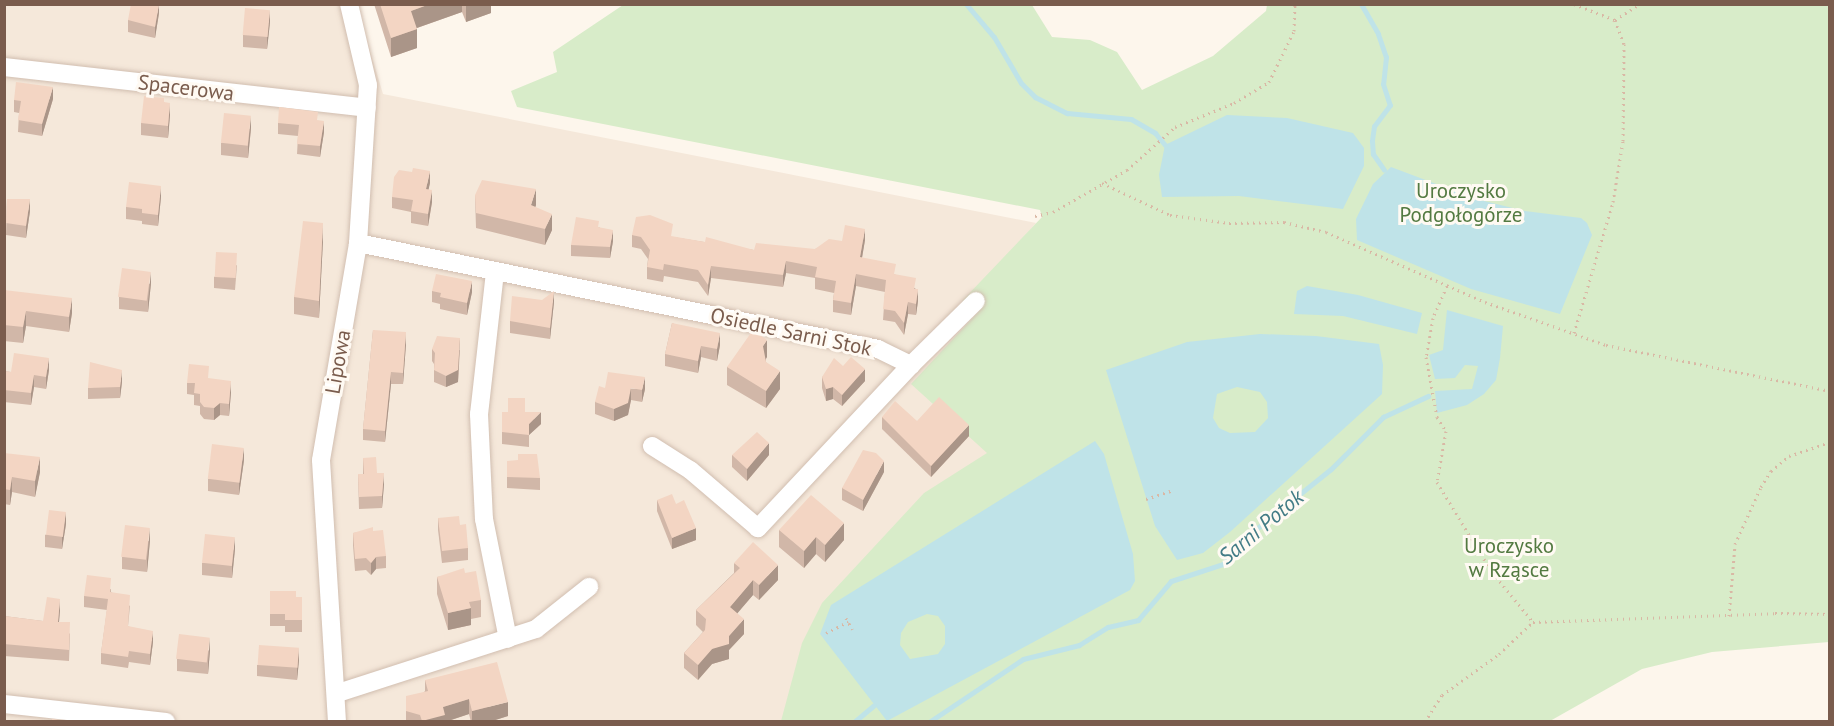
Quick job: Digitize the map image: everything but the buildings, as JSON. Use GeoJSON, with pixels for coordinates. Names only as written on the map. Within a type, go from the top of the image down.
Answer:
{"type":"FeatureCollection","features":[{"type":"Feature","properties":{"kind":"street","name":"Lipowa"},"geometry":{"type":"LineString","coordinates":[[337,722],[338,693],[321,460],[358,243],[367,108],[368,85],[349,4]]}},
{"type":"Feature","properties":{"kind":"street","name":"Spacerowa"},"geometry":{"type":"LineString","coordinates":[[4,67],[367,108]]}},
{"type":"Feature","properties":{"kind":"street","name":"Osiedle Sarni Stok"},"geometry":{"type":"LineString","coordinates":[[358,243],[878,349],[911,364]]}},
{"type":"Feature","properties":{"kind":"street"},"geometry":{"type":"LineString","coordinates":[[495,272],[479,414],[484,519],[508,639]]}},
{"type":"Feature","properties":{"kind":"street"},"geometry":{"type":"LineString","coordinates":[[652,446],[690,471],[758,528],[911,364],[976,301]]}},
{"type":"Feature","properties":{"kind":"street"},"geometry":{"type":"LineString","coordinates":[[338,693],[536,629],[589,587]]}},
{"type":"Feature","properties":{"kind":"street"},"geometry":{"type":"LineString","coordinates":[[4,704],[166,722]]}},
{"type":"Feature","properties":{"kind":"path"},"geometry":{"type":"LineString","coordinates":[[1035,216],[1053,212],[1127,170],[1175,127],[1234,102],[1269,82],[1294,31],[1295,4]]}},
{"type":"Feature","properties":{"kind":"path"},"geometry":{"type":"LineString","coordinates":[[1574,333],[1613,202],[1623,141],[1624,44],[1615,20],[1575,4]]}},
{"type":"Feature","properties":{"kind":"path"},"geometry":{"type":"LineString","coordinates":[[1615,20],[1640,4]]}},
{"type":"Feature","properties":{"kind":"path"},"geometry":{"type":"LineString","coordinates":[[1102,183],[1170,215],[1229,223],[1284,222],[1326,232],[1447,286],[1606,345],[1830,391]]}},
{"type":"Feature","properties":{"kind":"path"},"geometry":{"type":"LineString","coordinates":[[1447,286],[1433,318],[1426,357],[1437,417],[1446,431],[1437,482],[1482,558],[1533,622]]}},
{"type":"Feature","properties":{"kind":"path"},"geometry":{"type":"LineString","coordinates":[[1729,616],[1736,544],[1761,487],[1771,471],[1790,456],[1830,442]]}},
{"type":"Feature","properties":{"kind":"path"},"geometry":{"type":"LineString","coordinates":[[1146,499],[1174,490]]}},
{"type":"Feature","properties":{"kind":"path"},"geometry":{"type":"LineString","coordinates":[[1425,722],[1442,695],[1499,654],[1533,622],[1830,614]]}},
{"type":"Feature","properties":{"kind":"path"},"geometry":{"type":"LineString","coordinates":[[826,633],[847,620],[852,629]]}},
{"type":"Feature","properties":{"kind":"shaded area"},"geometry":{"type":"Polygon","coordinates":[[[4,5],[356,5],[383,94],[1036,223],[970,299],[1101,414],[784,721],[5,721],[4,5]]]}},
{"type":"Feature","properties":{"kind":"green space"},"geometry":{"type":"Polygon","coordinates":[[[623,5],[1032,5],[1052,37],[1090,40],[1117,52],[1142,90],[1213,56],[1266,11],[1267,5],[1829,5],[1829,642],[1712,652],[1642,669],[1550,721],[781,721],[802,643],[822,603],[924,493],[987,453],[911,384],[981,309],[962,301],[1042,217],[1040,210],[517,107],[511,91],[557,72],[553,52],[623,5]]]}},
{"type":"Feature","properties":{"kind":"water"},"geometry":{"type":"Polygon","coordinates":[[[1227,115],[1287,118],[1353,133],[1364,148],[1364,166],[1343,209],[1239,196],[1162,197],[1159,175],[1165,145],[1227,115]]]}},
{"type":"Feature","properties":{"kind":"water"},"geometry":{"type":"Polygon","coordinates":[[[1391,167],[1476,199],[1525,211],[1581,218],[1587,223],[1592,235],[1560,314],[1471,289],[1357,240],[1356,219],[1373,184],[1391,167]]]}},
{"type":"Feature","properties":{"kind":"water"},"geometry":{"type":"Polygon","coordinates":[[[1307,286],[1358,295],[1422,313],[1417,334],[1343,316],[1294,314],[1297,291],[1307,286]]]}},
{"type":"Feature","properties":{"kind":"water"},"geometry":{"type":"Polygon","coordinates":[[[1447,310],[1503,326],[1500,358],[1496,380],[1484,394],[1467,405],[1437,413],[1435,391],[1472,389],[1478,366],[1465,365],[1455,378],[1435,379],[1429,355],[1443,350],[1447,310]]]}},
{"type":"Feature","properties":{"kind":"water"},"geometry":{"type":"Polygon","coordinates":[[[1260,334],[1316,336],[1379,344],[1383,365],[1382,394],[1230,532],[1203,553],[1177,560],[1155,526],[1106,370],[1187,342],[1260,334]],[[1237,387],[1217,394],[1213,418],[1219,428],[1230,433],[1255,432],[1268,418],[1267,402],[1260,392],[1237,387]]]}},
{"type":"Feature","properties":{"kind":"water"},"geometry":{"type":"Polygon","coordinates":[[[1095,441],[1104,454],[1133,554],[1135,581],[1130,590],[887,721],[820,634],[831,605],[1095,441]],[[927,614],[908,622],[901,633],[900,645],[910,659],[938,654],[945,644],[945,626],[938,616],[927,614]]]}},
{"type":"Feature","properties":{"kind":"waterway"},"geometry":{"type":"LineString","coordinates":[[966,4],[994,37],[1021,83],[1035,97],[1067,113],[1131,119],[1155,133],[1165,145]]}},
{"type":"Feature","properties":{"kind":"waterway"},"geometry":{"type":"LineString","coordinates":[[1361,4],[1378,34],[1386,57],[1383,84],[1390,105],[1374,126],[1372,141],[1373,154],[1384,170]]}},
{"type":"Feature","properties":{"kind":"waterway","name":"Sarni Potok"},"geometry":{"type":"LineString","coordinates":[[929,722],[1023,659],[1079,645],[1108,627],[1138,620],[1171,581],[1223,564],[1255,530],[1331,469],[1383,417],[1428,396]]}},
{"type":"Feature","properties":{"kind":"waterway"},"geometry":{"type":"LineString","coordinates":[[854,722],[874,705]]}},
{"type":"Feature","properties":{"kind":"park label","name":"Uroczysko Podgołogórze"},"geometry":{"type":"Point","coordinates":[1461,203]}},
{"type":"Feature","properties":{"kind":"park label","name":"Uroczysko w Rząsce"},"geometry":{"type":"Point","coordinates":[1509,558]}}]}
